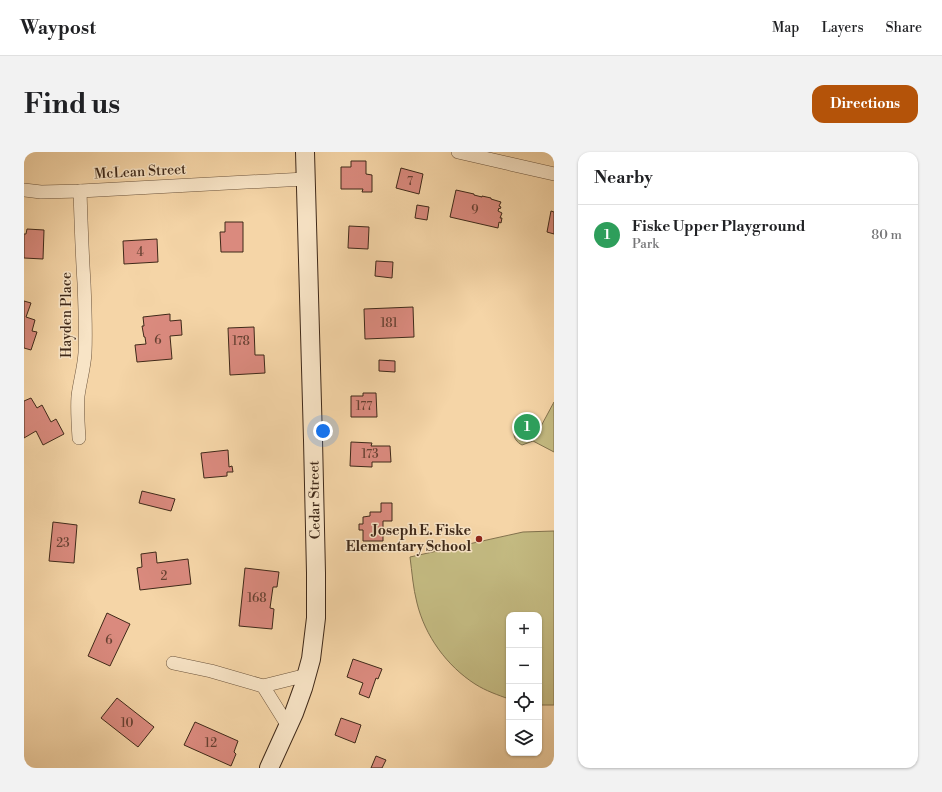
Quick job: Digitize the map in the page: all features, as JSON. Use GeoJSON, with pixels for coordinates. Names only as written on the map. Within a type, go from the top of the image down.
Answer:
{"type":"FeatureCollection","features":[{"type":"Feature","properties":{"kind":"main road","name":"Cedar Street"},"geometry":{"type":"LineString","coordinates":[[269,768],[299,701],[308,674],[315,632],[316,573],[313,432],[304,152]]}},
{"type":"Feature","properties":{"kind":"street"},"geometry":{"type":"LineString","coordinates":[[458,152],[554,174]]}},
{"type":"Feature","properties":{"kind":"street","name":"McLean Street"},"geometry":{"type":"LineString","coordinates":[[24,190],[41,192],[80,191],[305,179]]}},
{"type":"Feature","properties":{"kind":"street","name":"Hayden Place"},"geometry":{"type":"LineString","coordinates":[[79,438],[77,406],[85,354],[80,191]]}},
{"type":"Feature","properties":{"kind":"street"},"geometry":{"type":"LineString","coordinates":[[174,663],[263,686],[308,674]]}},
{"type":"Feature","properties":{"kind":"street"},"geometry":{"type":"LineString","coordinates":[[263,686],[288,726]]}},
{"type":"Feature","properties":{"kind":"shaded area"},"geometry":{"type":"Polygon","coordinates":[[[554,402],[554,452],[533,441],[522,445],[518,443],[514,437],[514,431],[518,425],[521,422],[526,422],[540,428],[554,402]]]}},
{"type":"Feature","properties":{"kind":"shaded area"},"geometry":{"type":"Polygon","coordinates":[[[554,531],[554,705],[542,705],[542,612],[506,612],[506,698],[475,684],[465,677],[446,659],[431,638],[417,603],[410,557],[523,532],[554,531]]]}},
{"type":"Feature","properties":{"kind":"building"},"geometry":{"type":"Polygon","coordinates":[[[351,161],[366,161],[366,174],[372,175],[372,192],[362,192],[363,189],[341,189],[341,167],[351,167],[351,161]]]}},
{"type":"Feature","properties":{"kind":"building"},"geometry":{"type":"Polygon","coordinates":[[[401,168],[423,174],[419,194],[396,188],[401,168]]]}},
{"type":"Feature","properties":{"kind":"building"},"geometry":{"type":"Polygon","coordinates":[[[456,190],[491,198],[501,202],[499,206],[501,207],[498,211],[502,213],[500,218],[502,218],[501,223],[499,222],[498,228],[450,217],[456,190]]]}},
{"type":"Feature","properties":{"kind":"building"},"geometry":{"type":"Polygon","coordinates":[[[417,205],[429,207],[427,220],[415,218],[417,205]]]}},
{"type":"Feature","properties":{"kind":"building"},"geometry":{"type":"Polygon","coordinates":[[[551,211],[554,212],[554,234],[547,232],[551,211]]]}},
{"type":"Feature","properties":{"kind":"building"},"geometry":{"type":"Polygon","coordinates":[[[225,222],[243,222],[243,252],[221,252],[220,232],[225,232],[225,222]]]}},
{"type":"Feature","properties":{"kind":"building"},"geometry":{"type":"Polygon","coordinates":[[[349,226],[369,227],[368,249],[348,248],[349,226]]]}},
{"type":"Feature","properties":{"kind":"building"},"geometry":{"type":"Polygon","coordinates":[[[27,229],[44,230],[43,259],[24,258],[24,234],[26,234],[27,229]]]}},
{"type":"Feature","properties":{"kind":"building"},"geometry":{"type":"Polygon","coordinates":[[[157,239],[158,262],[124,264],[123,241],[157,239]]]}},
{"type":"Feature","properties":{"kind":"building"},"geometry":{"type":"Polygon","coordinates":[[[376,261],[393,262],[392,278],[375,276],[376,261]]]}},
{"type":"Feature","properties":{"kind":"building"},"geometry":{"type":"Polygon","coordinates":[[[24,301],[31,303],[26,317],[35,320],[32,331],[37,332],[31,350],[24,348],[24,301]]]}},
{"type":"Feature","properties":{"kind":"building"},"geometry":{"type":"Polygon","coordinates":[[[413,307],[414,337],[365,339],[364,309],[413,307]]]}},
{"type":"Feature","properties":{"kind":"building"},"geometry":{"type":"Polygon","coordinates":[[[170,314],[170,321],[181,320],[182,335],[170,336],[172,359],[137,362],[135,345],[146,344],[142,326],[144,326],[143,317],[170,314]]]}},
{"type":"Feature","properties":{"kind":"building"},"geometry":{"type":"Polygon","coordinates":[[[254,327],[255,355],[264,355],[265,373],[230,375],[228,328],[254,327]]]}},
{"type":"Feature","properties":{"kind":"building"},"geometry":{"type":"Polygon","coordinates":[[[379,360],[395,361],[395,372],[379,371],[379,360]]]}},
{"type":"Feature","properties":{"kind":"building"},"geometry":{"type":"Polygon","coordinates":[[[363,393],[376,393],[377,417],[351,417],[351,396],[363,396],[363,393]]]}},
{"type":"Feature","properties":{"kind":"building"},"geometry":{"type":"Polygon","coordinates":[[[31,398],[37,408],[42,405],[51,422],[56,419],[64,434],[43,445],[36,431],[24,438],[24,401],[31,398]]]}},
{"type":"Feature","properties":{"kind":"building"},"geometry":{"type":"Polygon","coordinates":[[[351,442],[372,443],[371,446],[390,446],[391,462],[372,462],[372,467],[350,466],[351,442]]]}},
{"type":"Feature","properties":{"kind":"building"},"geometry":{"type":"Polygon","coordinates":[[[228,450],[229,467],[232,466],[233,472],[227,472],[227,476],[204,478],[201,453],[228,450]]]}},
{"type":"Feature","properties":{"kind":"building"},"geometry":{"type":"Polygon","coordinates":[[[142,491],[175,499],[171,511],[139,503],[142,491]]]}},
{"type":"Feature","properties":{"kind":"building"},"geometry":{"type":"Polygon","coordinates":[[[381,503],[392,503],[392,521],[383,521],[383,541],[363,541],[363,530],[359,530],[359,524],[363,524],[363,517],[370,516],[370,512],[381,512],[381,503]]]}},
{"type":"Feature","properties":{"kind":"building"},"geometry":{"type":"Polygon","coordinates":[[[53,522],[77,525],[74,563],[49,561],[53,522]]]}},
{"type":"Feature","properties":{"kind":"building"},"geometry":{"type":"Polygon","coordinates":[[[156,552],[157,563],[188,559],[191,584],[140,590],[137,568],[142,567],[141,554],[156,552]]]}},
{"type":"Feature","properties":{"kind":"building"},"geometry":{"type":"Polygon","coordinates":[[[245,568],[279,572],[277,587],[273,587],[270,608],[274,609],[272,629],[239,626],[245,568]]]}},
{"type":"Feature","properties":{"kind":"building"},"geometry":{"type":"Polygon","coordinates":[[[107,613],[130,624],[110,666],[88,656],[107,613]]]}},
{"type":"Feature","properties":{"kind":"building"},"geometry":{"type":"Polygon","coordinates":[[[353,659],[382,669],[378,679],[376,678],[369,698],[359,694],[363,683],[347,677],[353,659]]]}},
{"type":"Feature","properties":{"kind":"building"},"geometry":{"type":"Polygon","coordinates":[[[117,698],[154,727],[138,747],[101,718],[117,698]]]}},
{"type":"Feature","properties":{"kind":"building"},"geometry":{"type":"Polygon","coordinates":[[[341,718],[361,725],[355,743],[335,735],[341,718]]]}},
{"type":"Feature","properties":{"kind":"building"},"geometry":{"type":"Polygon","coordinates":[[[195,722],[238,741],[234,752],[236,754],[231,766],[184,745],[195,722]]]}},
{"type":"Feature","properties":{"kind":"building"},"geometry":{"type":"Polygon","coordinates":[[[376,756],[386,760],[382,768],[371,768],[376,756]]]}},
{"type":"Feature","properties":{"kind":"place","name":"Fiske Upper Playground"},"geometry":{"type":"Point","coordinates":[527,427]}},
{"type":"Feature","properties":{"kind":"place","name":"Joseph E. Fiske Elementary School"},"geometry":{"type":"Point","coordinates":[479,539]}}]}
